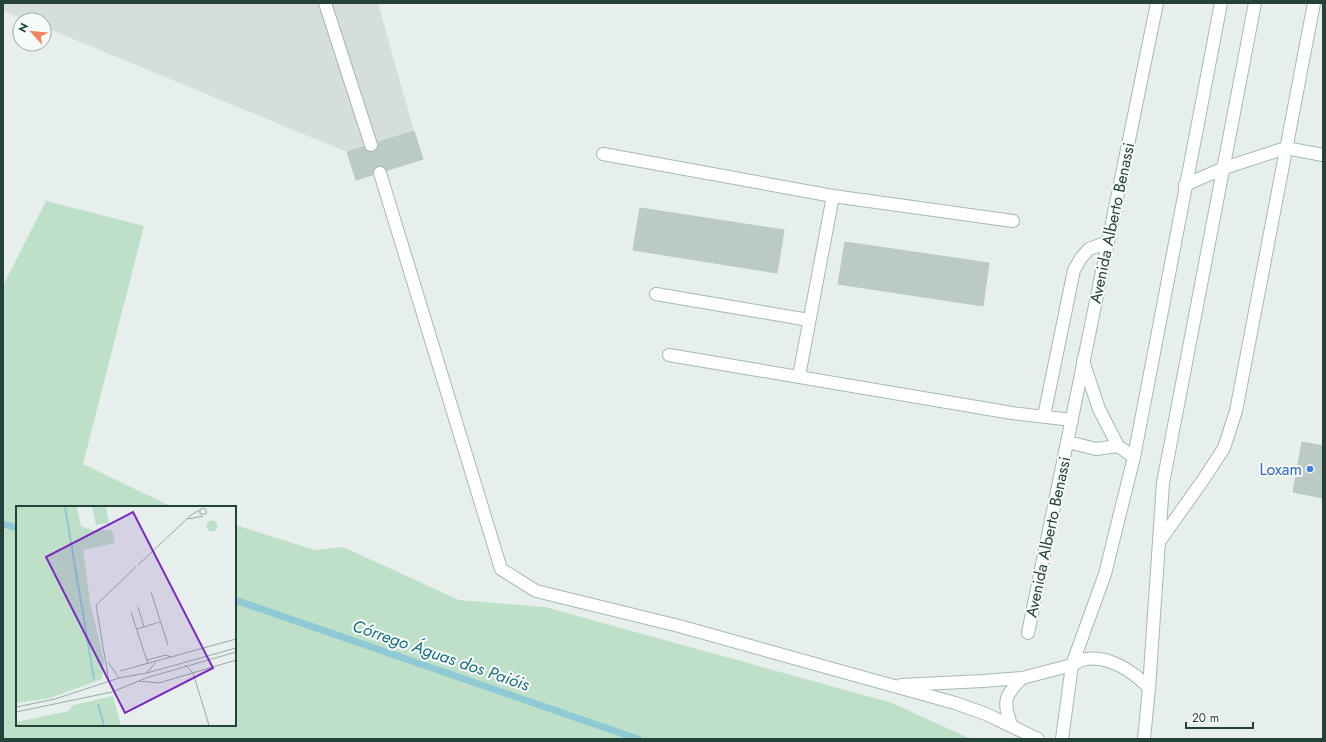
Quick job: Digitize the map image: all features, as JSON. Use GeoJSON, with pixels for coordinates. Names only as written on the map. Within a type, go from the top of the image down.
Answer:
{"type":"FeatureCollection","features":[{"type":"Feature","properties":{"kind":"street"},"geometry":{"type":"LineString","coordinates":[[325,3],[371,145]]}},
{"type":"Feature","properties":{"kind":"street","name":"Avenida Alberto Benassi"},"geometry":{"type":"LineString","coordinates":[[1028,632],[1157,3]]}},
{"type":"Feature","properties":{"kind":"street"},"geometry":{"type":"LineString","coordinates":[[1062,739],[1072,665],[1105,574],[1134,457],[1221,3]]}},
{"type":"Feature","properties":{"kind":"street"},"geometry":{"type":"LineString","coordinates":[[1144,739],[1149,688],[1163,483],[1256,3]]}},
{"type":"Feature","properties":{"kind":"street"},"geometry":{"type":"LineString","coordinates":[[1159,542],[1224,448],[1236,411],[1314,3]]}},
{"type":"Feature","properties":{"kind":"street"},"geometry":{"type":"LineString","coordinates":[[1186,185],[1224,168],[1286,148],[1323,155]]}},
{"type":"Feature","properties":{"kind":"street"},"geometry":{"type":"LineString","coordinates":[[602,154],[833,196],[1013,221]]}},
{"type":"Feature","properties":{"kind":"street"},"geometry":{"type":"LineString","coordinates":[[380,172],[501,569],[536,591],[679,626],[954,703],[1011,725],[1038,739]]}},
{"type":"Feature","properties":{"kind":"street"},"geometry":{"type":"LineString","coordinates":[[799,376],[833,196]]}},
{"type":"Feature","properties":{"kind":"street"},"geometry":{"type":"LineString","coordinates":[[1044,416],[1074,270],[1081,258],[1089,249],[1108,242]]}},
{"type":"Feature","properties":{"kind":"street"},"geometry":{"type":"LineString","coordinates":[[656,294],[809,320]]}},
{"type":"Feature","properties":{"kind":"street"},"geometry":{"type":"LineString","coordinates":[[670,355],[1012,413],[1072,420]]}},
{"type":"Feature","properties":{"kind":"street"},"geometry":{"type":"LineString","coordinates":[[1083,361],[1099,409],[1118,446],[1134,457]]}},
{"type":"Feature","properties":{"kind":"street","name":"Avenida Alberto Benassi"},"geometry":{"type":"LineString","coordinates":[[1068,442],[1096,449],[1118,446]]}},
{"type":"Feature","properties":{"kind":"street"},"geometry":{"type":"LineString","coordinates":[[888,685],[1022,678],[1072,665],[1086,659],[1114,663],[1128,669],[1139,677],[1149,688]]}},
{"type":"Feature","properties":{"kind":"street"},"geometry":{"type":"LineString","coordinates":[[1011,725],[1005,699],[1012,688],[1022,678]]}},
{"type":"Feature","properties":{"kind":"shaded area"},"geometry":{"type":"Polygon","coordinates":[[[3,3],[378,3],[414,131],[347,152],[52,30],[52,12],[12,12],[12,15],[3,11],[3,3]]]}},
{"type":"Feature","properties":{"kind":"green space"},"geometry":{"type":"Polygon","coordinates":[[[46,201],[144,226],[83,464],[171,506],[16,506],[16,726],[236,726],[236,525],[315,550],[343,547],[459,600],[545,607],[892,703],[971,739],[3,739],[3,286],[46,201]]]}},
{"type":"Feature","properties":{"kind":"building"},"geometry":{"type":"Polygon","coordinates":[[[414,131],[423,159],[356,180],[347,152],[414,131]]]}},
{"type":"Feature","properties":{"kind":"building"},"geometry":{"type":"Polygon","coordinates":[[[640,208],[784,230],[777,273],[633,250],[640,208]]]}},
{"type":"Feature","properties":{"kind":"building"},"geometry":{"type":"Polygon","coordinates":[[[845,242],[989,263],[983,306],[838,284],[845,242]]]}},
{"type":"Feature","properties":{"kind":"building","name":"Loxam"},"geometry":{"type":"Polygon","coordinates":[[[1302,442],[1323,446],[1323,498],[1293,492],[1302,442]]]}},
{"type":"Feature","properties":{"kind":"waterway","name":"Córrego Águas dos Paióis"},"geometry":{"type":"LineString","coordinates":[[3,524],[16,528]]}},
{"type":"Feature","properties":{"kind":"waterway","name":"Córrego Águas dos Paióis"},"geometry":{"type":"LineString","coordinates":[[236,600],[638,739]]}},
{"type":"Feature","properties":{"kind":"place","name":"Loxam"},"geometry":{"type":"Point","coordinates":[1310,469]}}]}
